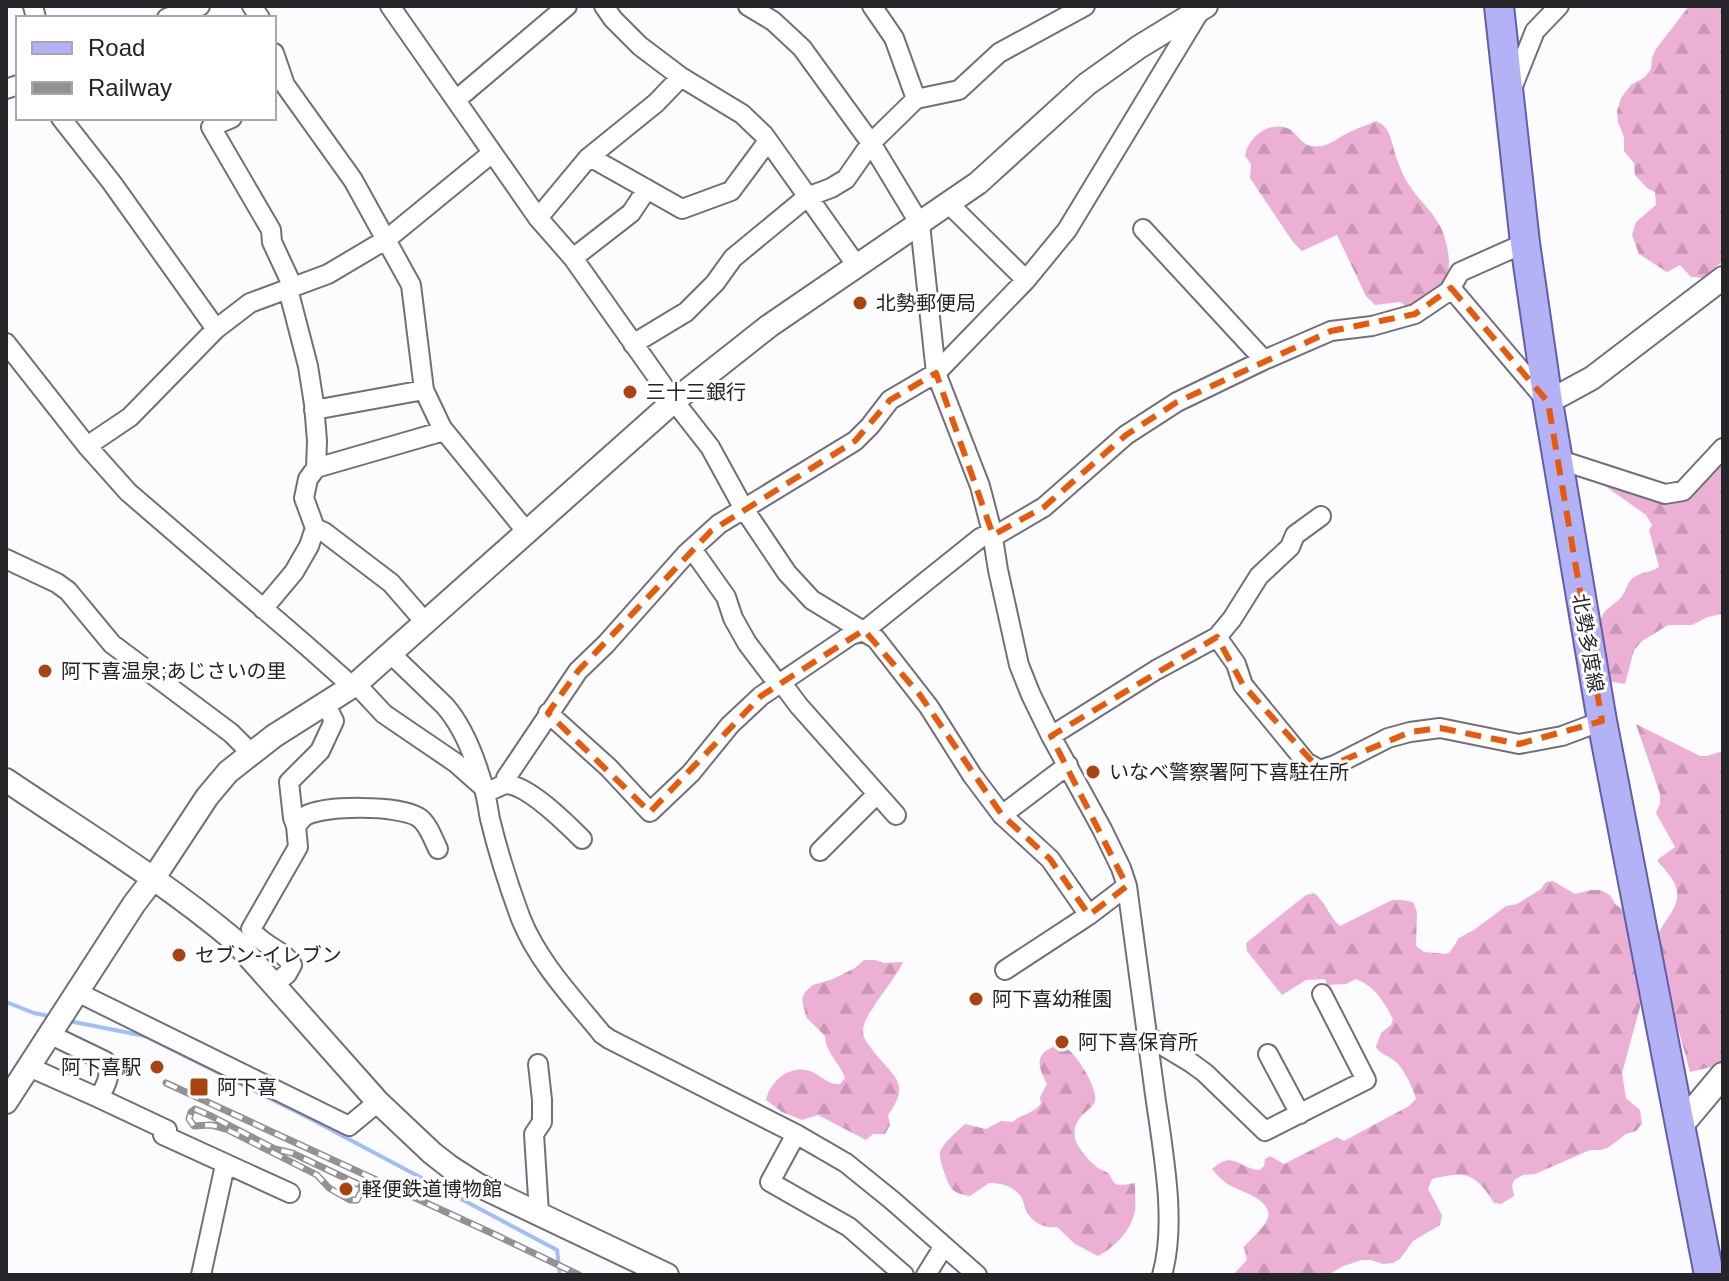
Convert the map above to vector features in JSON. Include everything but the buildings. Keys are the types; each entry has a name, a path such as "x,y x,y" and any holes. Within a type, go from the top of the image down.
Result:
{"main road":[{"name":"北勢多度線","path":"1499,6 1525,243 1557,459 1602,721 1709,1275"},
{"path":"1681,1125 1723,1075"}],"street":[{"path":"172,16 200,6"},
{"path":"390,6 538,218 573,258 710,447 744,509 787,573 807,596 876,639 920,695 1002,815 1059,869 1089,915"},
{"path":"456,100 567,6"},
{"path":"604,6 640,46 681,77 742,114 768,141 857,266"},
{"path":"748,6 773,21 802,48 871,143 920,224 936,373 980,486 1019,665 1051,736 1102,829 1127,886 1164,1164 1168,1241 1162,1275"},
{"path":"872,6 894,38 916,99"},
{"path":"633,344 686,312 715,283 733,258 807,197 846,179 871,143 916,99 959,90 999,53 1085,6"},
{"path":"1509,98 1535,31 1559,6"},
{"path":"6,1102 134,904 207,797 228,772 251,753 352,686 391,654 674,401 769,326 949,204 994,171 1087,84 1139,47 1204,8"},
{"path":"505,784 506,778 578,671 692,549 719,524 855,441 890,400 936,373 1026,280 1067,230 1204,8"},
{"path":"276,65 280,88 353,180 411,285 424,390 444,431 526,531"},
{"path":"538,218 590,157 656,103 681,77"},
{"path":"63,120 112,183 216,329"},
{"path":"227,120 211,127 271,230 272,242 291,288 308,366 317,441 316,468 308,479 304,498 315,528 294,572 263,609"},
{"path":"590,157 682,209 731,191 768,141"},
{"path":"87,446 130,417 216,329 250,303 328,274 387,239 492,153"},
{"path":"573,258 631,213 647,189"},
{"path":"949,204 1026,280"},
{"path":"1143,229 1264,360"},
{"path":"548,713 609,768 650,812 691,773 730,725 761,696 851,635 864,631 980,538 1044,507 1126,435 1177,402 1331,331 1372,326 1415,314 1451,288 1460,272 1525,243"},
{"path":"1451,288 1548,402 1592,378 1723,278"},
{"path":"6,343 87,446 128,492 384,714 456,763 485,791"},
{"path":"314,410 424,390"},
{"path":"316,468 444,431"},
{"path":"1557,459 1665,494 1683,491 1723,448"},
{"path":"1051,736 1156,670 1217,637 1259,576 1290,547 1295,535 1321,516"},
{"path":"315,528 391,583 425,622"},
{"path":"692,549 726,597 747,643 896,815"},
{"path":"6,559 68,591 112,644 231,733 251,753"},
{"path":"1217,637 1236,664 1243,685 1306,762 1320,770 1388,738 1410,732 1440,728 1519,744 1562,736 1602,721"},
{"path":"391,654 453,715 467,739 485,791 501,860 531,942 543,962 602,1034 846,1163 977,1275"},
{"path":"274,984 287,974 292,965 290,959 264,943 251,929 298,847 289,782 320,751 334,721 325,703"},
{"path":"1002,815 1068,765"},
{"path":"6,780 153,879 235,941 378,1102 450,1167 478,1185 667,1275"},
{"path":"485,791 513,784 564,821 582,839"},
{"path":"820,851 877,794"},
{"path":"296,826 305,816 325,812 363,807 392,809 419,817 438,849"},
{"path":"1005,970 1127,886"},
{"path":"1147,1036 1205,1073 1265,1131 1366,1080 1322,994"},
{"path":"62,1015 108,1067 108,1078 99,1098"},
{"path":"62,1015 349,1126 378,1102"},
{"path":"1268,1054 1300,1114"},
{"path":"538,1064 542,1122 534,1134 539,1213"},
{"path":"29,1067 167,1130 163,1135 290,1193"},
{"path":"796,1134 770,1182 849,1227 904,1275"},
{"path":"201,1275 225,1165"},
{"path":"926,1275 944,1246"}],"highlighted area":[{"path":"1451,288 1548,402 1602,721 1519,744 1440,728 1410,732 1320,770 1243,685 1217,637 1051,736 1127,886 1089,915 1050,859 1002,815 920,695 864,630 761,696 650,812 548,713 578,671 711,531 855,441 890,400 936,373 993,535 1044,507 1126,435 1177,402 1331,331 1415,314"}],"green space":[{"path":"1689,6 1723,6 1723,261 1703,278 1691,277 1680,265 1667,272 1639,254 1632,235 1636,222 1656,205 1655,192 1635,175 1634,163 1624,151 1624,137 1617,111 1621,98 1631,85 1645,77 1651,69 1656,49"},
{"path":"1376,121 1389,133 1407,182 1441,228 1448,254 1448,272 1442,284 1408,308 1400,302 1375,305 1366,296 1337,235 1302,251 1250,178 1251,164 1245,156 1255,137 1273,127 1287,128 1308,145 1318,146"},
{"path":"1723,448 1723,615 1708,617 1692,625 1668,625 1642,641 1634,650 1625,684 1607,681 1599,637 1601,620 1633,578 1659,567 1649,530 1652,525 1646,515 1598,481 1605,480 1654,501 1678,502 1701,486"},
{"path":"1636,724 1700,756 1723,751 1723,1060 1711,1067 1690,1072 1657,946 1658,936 1675,905 1677,892 1672,879 1657,860 1675,847 1656,813 1660,794"},
{"path":"1553,881 1575,894 1600,890 1628,912 1643,996 1622,1073 1626,1098 1640,1110 1642,1124 1609,1147 1590,1150 1514,1180 1514,1196 1501,1204 1494,1203 1481,1185 1468,1176 1432,1179 1428,1189 1442,1215 1440,1225 1413,1241 1400,1259 1393,1263 1362,1260 1328,1275 1233,1275 1247,1260 1244,1247 1264,1225 1268,1210 1253,1196 1226,1183 1212,1169 1231,1160 1260,1170 1270,1156 1284,1164 1337,1137 1344,1141 1409,1106 1416,1099 1400,1066 1376,1047 1381,1033 1393,1019 1374,990 1356,979 1346,984 1327,985 1325,979 1306,980 1282,995 1247,951 1246,943 1306,895 1314,893 1340,926 1392,900 1413,902 1417,912 1416,946 1424,952 1446,954 1459,938 1506,906 1517,904 1541,889 1546,882"},
{"path":"864,960 903,962 864,1024 866,1040 899,1086 899,1094 888,1115 890,1125 885,1134 873,1134 866,1140 818,1115 802,1120 782,1112 766,1100 776,1081 795,1070 810,1071 835,1084 840,1084 845,1078 827,1047 825,1036 806,1017 802,999 813,985 833,979"},
{"path":"1059,1045 1078,1060 1095,1096 1093,1105 1076,1125 1078,1146 1116,1184 1135,1183 1135,1210 1130,1224 1111,1248 1098,1256 1075,1244 1057,1227 1035,1221 1028,1214 1020,1195 1008,1186 989,1183 970,1196 956,1192 948,1183 941,1161 940,1153 944,1145 965,1124 986,1129 1001,1121 1013,1122 1041,1104 1040,1097 1047,1084 1040,1060 1045,1051"}],"waterway":[{"path":"6,1002 53,1017"},
{"path":"69,1021 145,1036 309,1118 557,1250 560,1275"}],"railway":[{"path":"166,1083 579,1275"},
{"path":"195,1109 275,1149 292,1153 360,1185 363,1188 357,1200 350,1200 329,1188 317,1175 226,1129 211,1125 194,1126 189,1119 195,1109"}],"place":[{"name":"北勢郵便局","path":"860,303"},
{"name":"三十三銀行","path":"630,392"},
{"name":"阿下喜温泉;あじさいの里","path":"45,671"},
{"name":"いなべ警察署阿下喜駐在所","path":"1093,772"},
{"name":"セブン-イレブン","path":"179,955"},
{"name":"阿下喜幼稚園","path":"976,999"},
{"name":"阿下喜保育所","path":"1062,1042"},
{"name":"阿下喜駅","path":"157,1067"},
{"name":"阿下喜","path":"199,1087"},
{"name":"軽便鉄道博物館","path":"346,1189"}]}
